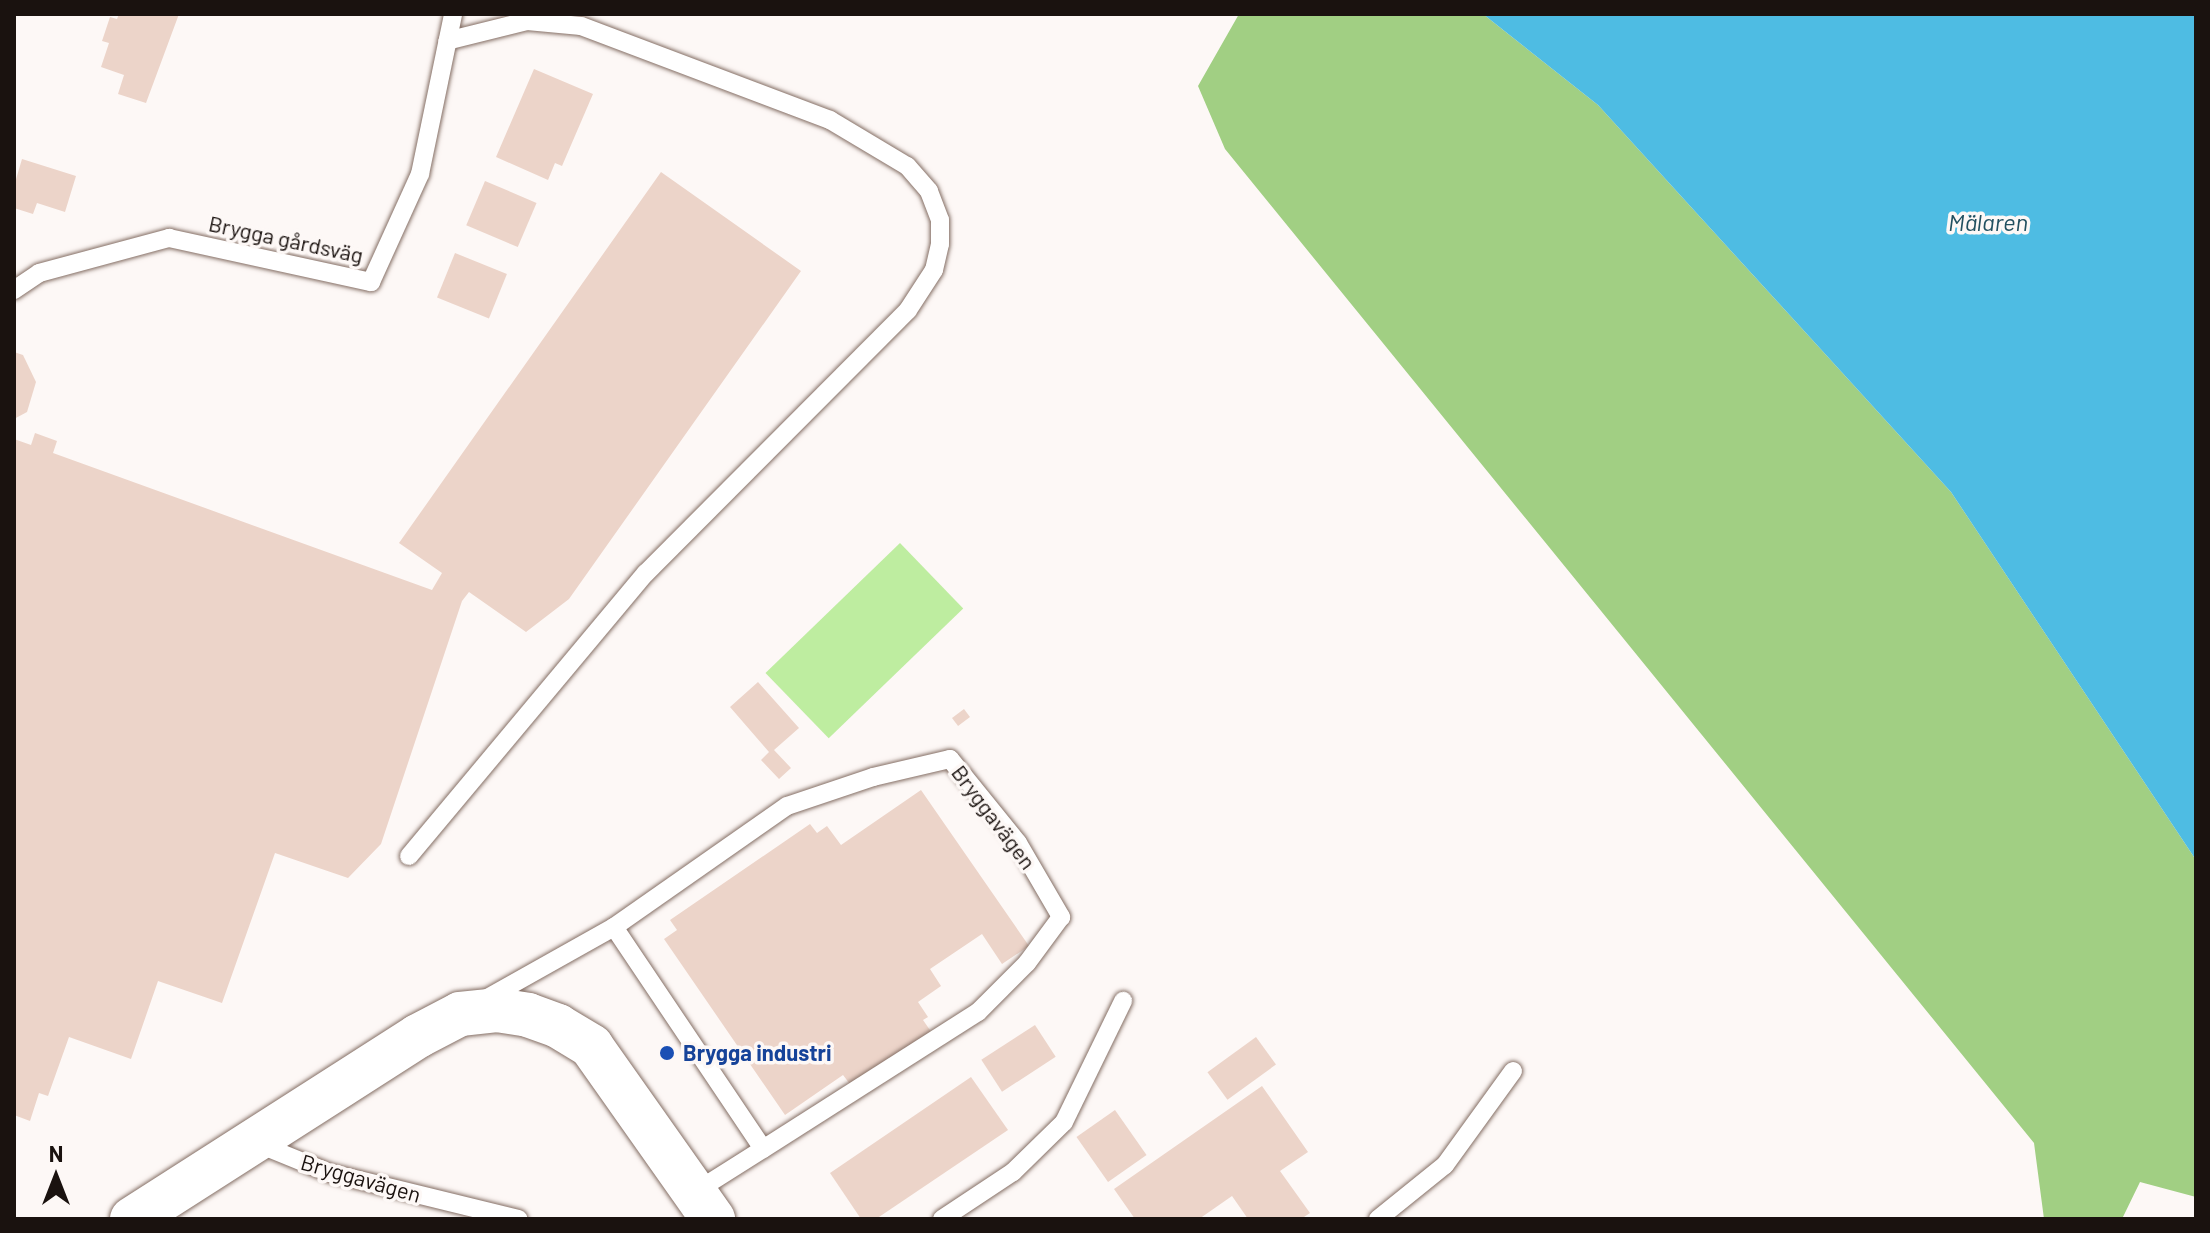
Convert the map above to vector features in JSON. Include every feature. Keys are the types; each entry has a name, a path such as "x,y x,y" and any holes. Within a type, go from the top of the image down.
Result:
{"main road":[{"name":"Bryggavägen","path":"152,1211 418,1036 460,1014 497,1010 528,1015 558,1026 591,1046 704,1205"}],"lane":[{"name":"Brygga gårdsväg","path":"14,290 39,273 169,238 371,282 420,174 453,14"},
{"path":"409,856 646,573 908,310 934,270 940,244 940,220 929,191 907,166 830,120 581,26 527,21 447,41"},
{"name":"Bryggavägen","path":"460,1014 614,927 787,806 873,777 950,759 1018,843 1061,917 1027,963 978,1012 763,1149 704,1205"},
{"path":"614,927 763,1149"},
{"path":"942,1219 1013,1172 1064,1122 1123,1001"},
{"path":"1378,1219 1445,1165 1513,1071"},
{"name":"Bryggavägen","path":"253,1142 330,1173 518,1219"}],"green space":[{"path":"1239,14 1483,14 1598,105 1951,492 2196,860 2196,1197 2140,1182 2122,1219 2044,1219 2034,1143 1225,149 1198,86"},
{"path":"900,543 963,608 829,738 765,673"}],"water":[{"name":"Mälaren","path":"1483,14 2196,14 2196,860 1951,492 1598,105"}],"building":[{"path":"119,14 179,14 146,103 118,94 124,75 101,67 109,43 102,41 110,17 117,19"},
{"path":"534,69 593,94 562,166 555,163 548,180 496,157"},
{"path":"22,159 76,176 65,212 37,203 33,214 14,208 14,186"},
{"path":"661,172 801,271 569,599 526,632 469,592 462,601 381,844 348,878 275,853 222,1003 158,981 131,1059 69,1037 48,1096 39,1093 30,1121 14,1115 14,439 31,445 35,433 57,441 53,453 432,590 442,573 399,543"},
{"path":"485,181 537,203 518,247 466,225"},
{"path":"455,253 507,274 489,318 437,298"},
{"path":"14,352 23,355 36,382 27,412 14,419"},
{"path":"758,682 799,728 774,750 791,768 779,779 761,760 769,752 730,707"},
{"path":"964,709 970,717 958,726 952,718"},
{"path":"921,790 1029,946 1002,964 982,934 930,969 941,986 918,1002 928,1017 923,1020 932,1033 853,1088 843,1075 785,1115 664,939 677,930 670,920 810,824 817,833 827,826 841,845"},
{"path":"1035,1025 1056,1057 1002,1092 981,1060"},
{"path":"1256,1037 1276,1065 1227,1100 1207,1072"},
{"path":"971,1077 1008,1130 876,1219 861,1219 830,1173"},
{"path":"1262,1086 1308,1152 1280,1171 1310,1213 1301,1219 1248,1219 1232,1196 1199,1219 1135,1219 1114,1189"},
{"path":"1115,1110 1147,1155 1108,1182 1076,1137"}],"place":[{"name":"Brygga industri","path":"667,1053"}]}
